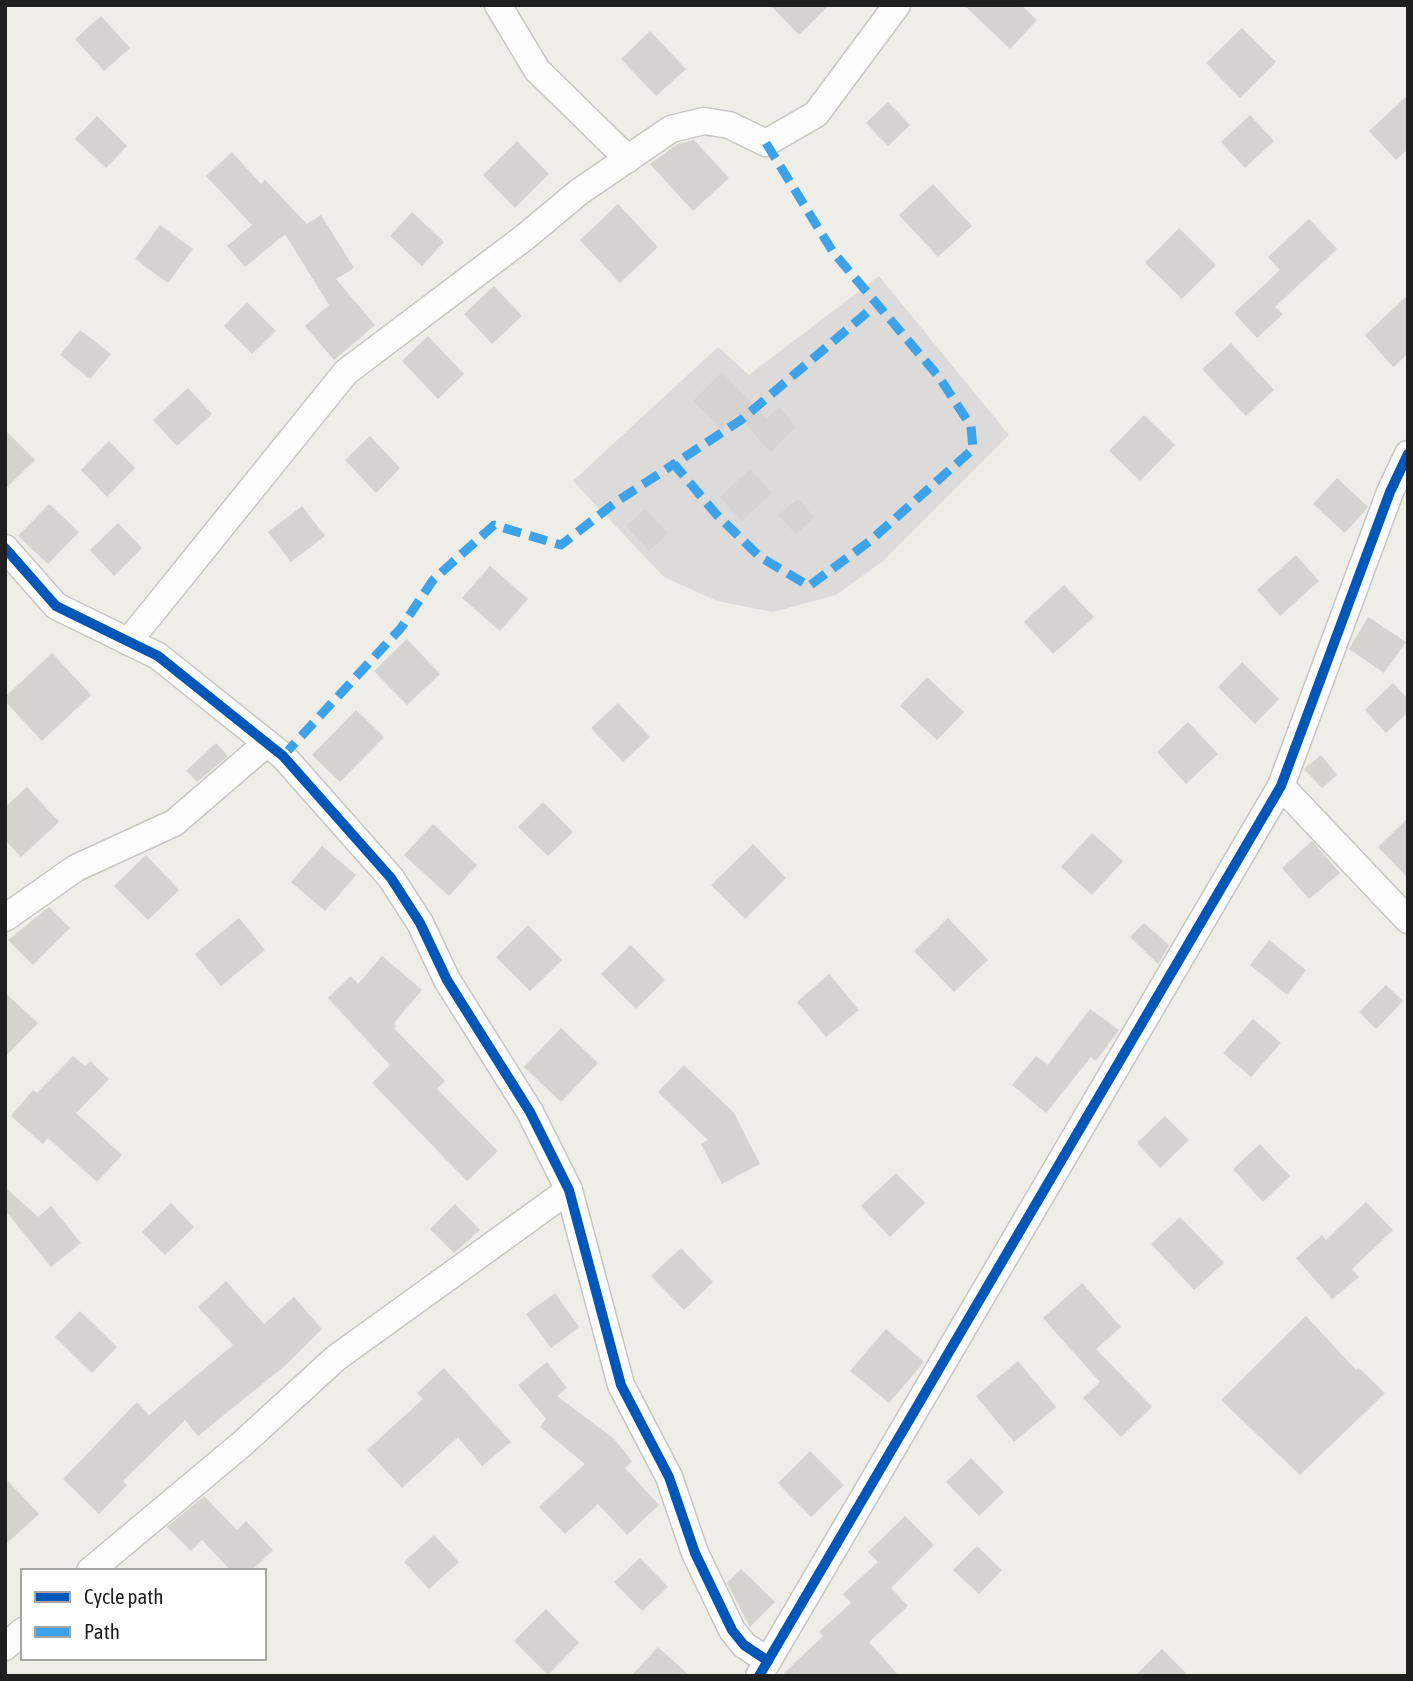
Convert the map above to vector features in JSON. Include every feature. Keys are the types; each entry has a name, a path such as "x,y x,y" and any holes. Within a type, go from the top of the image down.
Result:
{"street":[{"path":"498,5 537,70 628,159"},
{"path":"128,642 346,372 525,237 579,192 671,129 704,121 730,125 766,143 816,114 897,5"},
{"path":"5,548 56,606 158,656 267,743 335,812 391,878 420,923 447,980 530,1112 569,1191 621,1385 668,1477 695,1553 732,1630 764,1669 1281,786 1399,497 1408,454"},
{"path":"5,918 76,868 174,824 267,743"},
{"path":"1281,786 1408,920"},
{"path":"92,1569 243,1443 336,1358 425,1296 543,1206 569,1191"},
{"path":"5,1647 21,1633"}],"shaded area":[{"path":"879,276 1009,435 883,561 836,595 773,612 717,601 664,577 573,481 718,347 749,375"}],"building":[{"path":"770,5 829,5 799,35"},
{"path":"964,5 1021,5 1037,20 1010,49"},
{"path":"101,16 130,48 104,71 75,39"},
{"path":"1242,28 1276,62 1240,98 1206,63"},
{"path":"650,31 686,69 656,96 621,59"},
{"path":"1408,95 1408,149 1396,160 1369,131"},
{"path":"888,102 910,125 888,146 866,123"},
{"path":"1250,115 1274,141 1245,168 1221,142"},
{"path":"97,116 127,146 106,168 75,139"},
{"path":"694,140 729,178 693,211 650,164 678,144"},
{"path":"517,141 549,174 515,208 483,175"},
{"path":"232,152 261,184 265,180 307,224 321,215 354,268 336,279 375,325 334,360 305,326 329,305 285,234 245,267 227,246 252,225 206,176"},
{"path":"933,184 972,226 938,257 899,215"},
{"path":"618,204 658,247 620,283 580,240"},
{"path":"412,212 444,242 422,266 390,236"},
{"path":"1309,219 1337,249 1275,307 1283,314 1257,338 1234,313 1280,270 1268,257"},
{"path":"160,225 193,249 168,283 135,259"},
{"path":"1179,228 1216,265 1182,299 1145,263"},
{"path":"494,286 522,316 492,344 464,314"},
{"path":"1408,295 1408,354 1393,367 1365,335"},
{"path":"247,302 276,331 252,354 224,326"},
{"path":"80,330 111,354 90,379 60,355"},
{"path":"428,336 464,374 438,399 402,361"},
{"path":"1231,343 1274,390 1246,416 1202,369"},
{"path":"722,372 767,418 779,407 796,427 770,452 737,414 722,429 693,401"},
{"path":"188,388 212,414 177,446 153,420"},
{"path":"1144,415 1175,445 1140,481 1109,451"},
{"path":"5,430 35,460 5,489"},
{"path":"370,436 400,468 376,493 345,460"},
{"path":"109,441 135,468 107,497 81,470"},
{"path":"750,469 772,493 742,521 720,497"},
{"path":"1337,478 1368,507 1345,533 1313,504"},
{"path":"798,499 814,517 796,534 778,515"},
{"path":"49,504 79,532 48,564 18,536"},
{"path":"302,506 325,536 291,562 268,532"},
{"path":"645,509 668,533 649,551 626,526"},
{"path":"118,523 142,548 114,576 90,550"},
{"path":"1296,555 1319,581 1280,616 1257,590"},
{"path":"490,566 528,599 500,631 462,598"},
{"path":"1064,585 1094,617 1053,654 1024,622"},
{"path":"1368,617 1406,642 1384,673 1349,649"},
{"path":"407,639 440,674 407,705 374,671"},
{"path":"52,653 91,695 42,741 5,701 5,697"},
{"path":"1242,662 1279,699 1255,724 1218,687"},
{"path":"927,677 964,712 937,740 900,706"},
{"path":"1393,683 1408,699 1408,712 1386,733 1365,710"},
{"path":"618,703 650,737 623,762 591,728"},
{"path":"356,710 384,737 340,782 312,755"},
{"path":"1188,722 1218,754 1186,784 1157,752"},
{"path":"216,743 228,756 197,782 186,771"},
{"path":"1321,755 1337,775 1322,788 1304,769"},
{"path":"27,787 59,822 21,857 5,840 5,807"},
{"path":"543,802 573,832 548,856 518,827"},
{"path":"1408,818 1408,878 1378,847"},
{"path":"433,824 477,865 449,896 404,855"},
{"path":"1092,833 1123,861 1092,895 1061,867"},
{"path":"1312,841 1340,873 1309,899 1282,868"},
{"path":"753,844 786,878 745,919 711,885"},
{"path":"322,846 356,875 325,911 291,882"},
{"path":"146,855 179,890 148,920 114,886"},
{"path":"49,907 70,928 33,965 8,940"},
{"path":"239,918 265,950 221,986 195,954"},
{"path":"948,918 988,960 954,992 914,951"},
{"path":"1144,923 1169,945 1158,964 1130,937"},
{"path":"528,925 562,960 530,991 496,957"},
{"path":"1269,940 1306,970 1287,995 1250,965"},
{"path":"631,945 665,980 636,1009 601,974"},
{"path":"382,956 422,990 394,1023 397,1026 394,1028 445,1081 437,1089 498,1151 467,1181 372,1083 390,1065 328,998 351,976 358,984"},
{"path":"829,974 859,1010 826,1037 797,1002"},
{"path":"1386,985 1403,1001 1376,1029 1359,1012"},
{"path":"5,993 38,1023 5,1057"},
{"path":"1090,1009 1119,1030 1096,1061 1091,1057 1046,1113 1012,1085 1036,1056 1048,1065"},
{"path":"1253,1019 1281,1043 1251,1077 1223,1053"},
{"path":"561,1028 598,1063 561,1102 524,1067"},
{"path":"73,1056 85,1066 90,1061 109,1079 76,1113 122,1155 97,1182 48,1138 43,1144 11,1116 33,1090 37,1093"},
{"path":"684,1065 734,1113 760,1164 722,1184 701,1144 708,1140 658,1092"},
{"path":"1165,1116 1189,1140 1160,1168 1137,1143"},
{"path":"1260,1144 1290,1176 1263,1202 1233,1169"},
{"path":"896,1173 925,1203 890,1237 861,1206"},
{"path":"5,1187 38,1217 51,1206 81,1243 51,1267 5,1210"},
{"path":"1366,1202 1393,1230 1352,1269 1359,1277 1332,1299 1296,1258 1322,1235 1326,1240"},
{"path":"171,1203 194,1227 165,1255 142,1232"},
{"path":"455,1204 480,1230 454,1253 430,1229"},
{"path":"1180,1217 1224,1263 1194,1290 1151,1244"},
{"path":"681,1248 713,1282 684,1310 651,1276"},
{"path":"226,1281 264,1324 294,1297 322,1329 287,1364 198,1436 185,1420 123,1481 127,1485 99,1514 63,1479 137,1402 149,1415 233,1345 198,1307"},
{"path":"1082,1283 1121,1327 1096,1349 1152,1407 1121,1437 1083,1398 1100,1382 1043,1318"},
{"path":"555,1293 579,1327 551,1348 526,1314"},
{"path":"80,1311 117,1347 92,1373 55,1337"},
{"path":"1306,1316 1356,1370 1359,1368 1385,1393 1300,1475 1221,1400"},
{"path":"886,1329 924,1362 889,1403 850,1371"},
{"path":"1018,1361 1056,1407 1014,1442 976,1396"},
{"path":"547,1362 567,1388 557,1396 613,1438 632,1461 625,1468 659,1505 627,1535 598,1504 565,1534 539,1507 585,1464 540,1427 546,1419 518,1385"},
{"path":"444,1368 511,1442 482,1466 458,1437 402,1488 367,1450 423,1399 417,1393"},
{"path":"810,1451 844,1485 811,1517 778,1483"},
{"path":"971,1458 1004,1492 979,1516 946,1482"},
{"path":"5,1478 39,1514 5,1545"},
{"path":"204,1496 237,1530 246,1521 273,1550 253,1569 229,1569 202,1540 191,1551 167,1527"},
{"path":"905,1516 934,1545 891,1588 908,1606 869,1642 899,1676 781,1676 823,1636 819,1632 851,1603 843,1594 878,1562 868,1552"},
{"path":"434,1535 459,1562 429,1589 404,1562"},
{"path":"977,1546 1002,1570 979,1594 953,1570"},
{"path":"640,1558 668,1587 642,1611 614,1582"},
{"path":"741,1569 775,1602 750,1627 727,1583"},
{"path":"546,1609 579,1643 548,1675 514,1641"},
{"path":"658,1647 690,1676 631,1676"},
{"path":"1162,1649 1189,1676 1135,1676"}],"marked path":[{"path":"766,143 833,252 939,377 971,426 973,449 870,541 809,586 760,557 716,514 674,464 741,420 877,304"},
{"path":"283,756 401,628 433,580 494,525 561,545 616,502 674,464"}],"cycle path":[{"path":"759,1676 1281,786 1390,492 1408,454"},
{"path":"5,548 56,606 158,656 283,756 391,878 420,923 447,980 530,1112 569,1190 621,1385 669,1477 695,1553 732,1630 744,1645 768,1661"}]}
